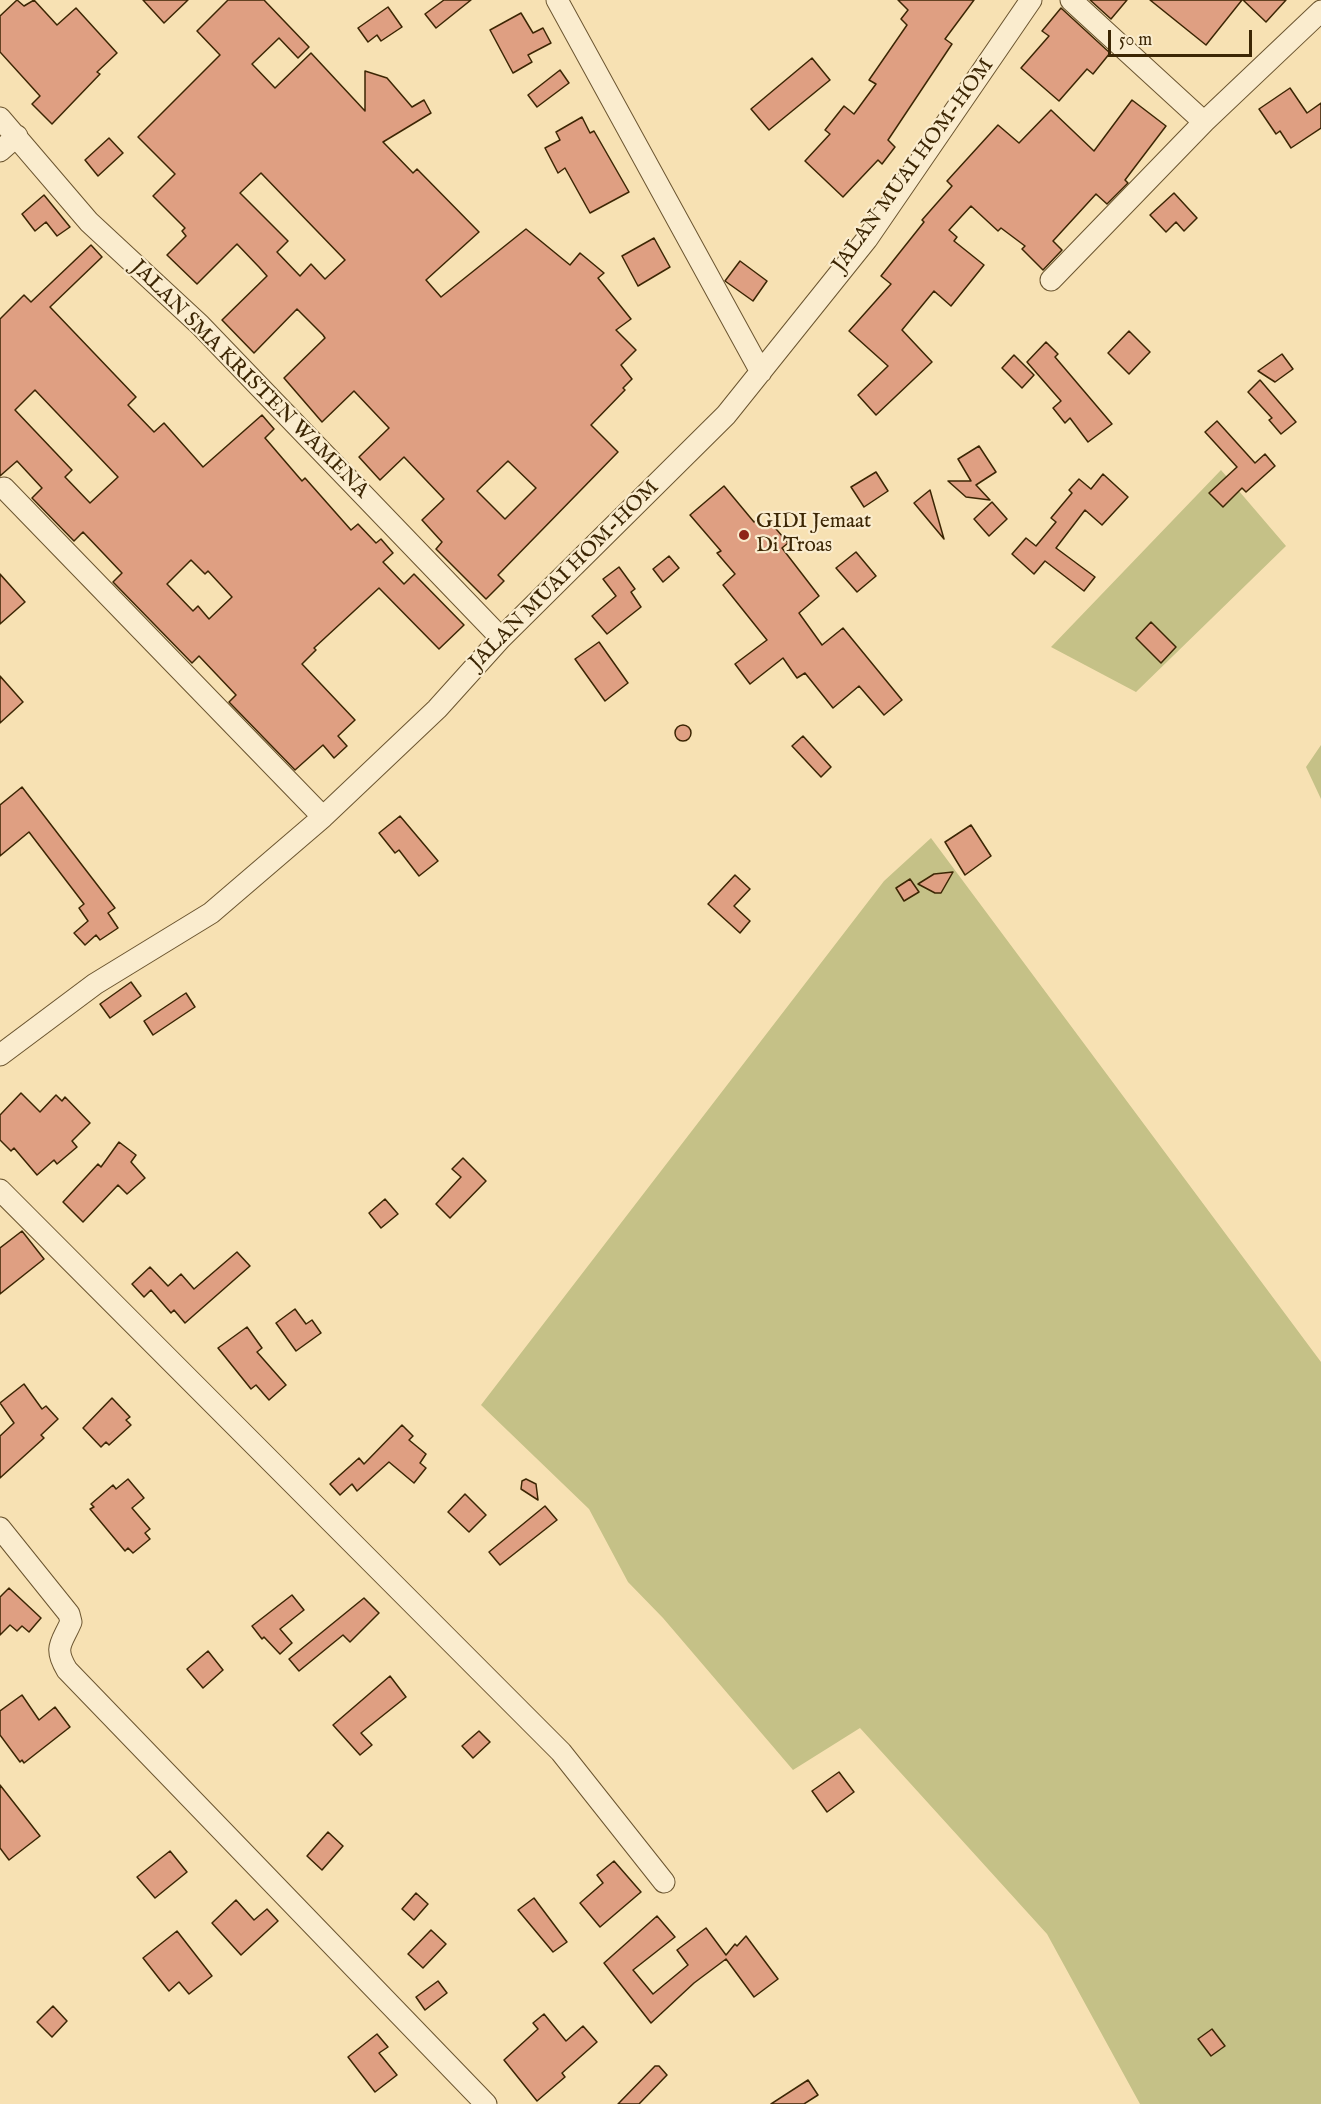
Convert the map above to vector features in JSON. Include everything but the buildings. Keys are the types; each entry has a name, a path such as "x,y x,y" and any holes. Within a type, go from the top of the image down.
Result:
{"street":[{"path":"557,0 761,372"},
{"name":"JALAN MUAI HOM-HOM","path":"0,1055 95,984 211,913 323,817 437,709 501,638 726,415 867,239 1031,0"},
{"path":"1071,0 1204,122"},
{"path":"1051,280 1204,122 1321,11"},
{"name":"JALAN SMA KRISTEN WAMENA","path":"0,118 89,222 200,325 501,638"},
{"path":"0,151 17,136"},
{"path":"4,489 323,817"},
{"path":"0,1190 561,1752 664,1882"},
{"path":"0,1528 69,1614 71,1622 59,1646 60,1656 67,1670 486,2104"}],"shaded area":[{"path":"1221,470 1286,546 1136,692 1051,647"},
{"path":"1321,745 1321,799 1306,767"},
{"path":"931,838 1321,1362 1321,2104 1140,2104 1047,1934 860,1728 793,1770 663,1618 628,1582 589,1509 481,1405 884,881"}],"place":[{"name":"GIDI Jemaat Di Troas","path":"744,535"}]}
